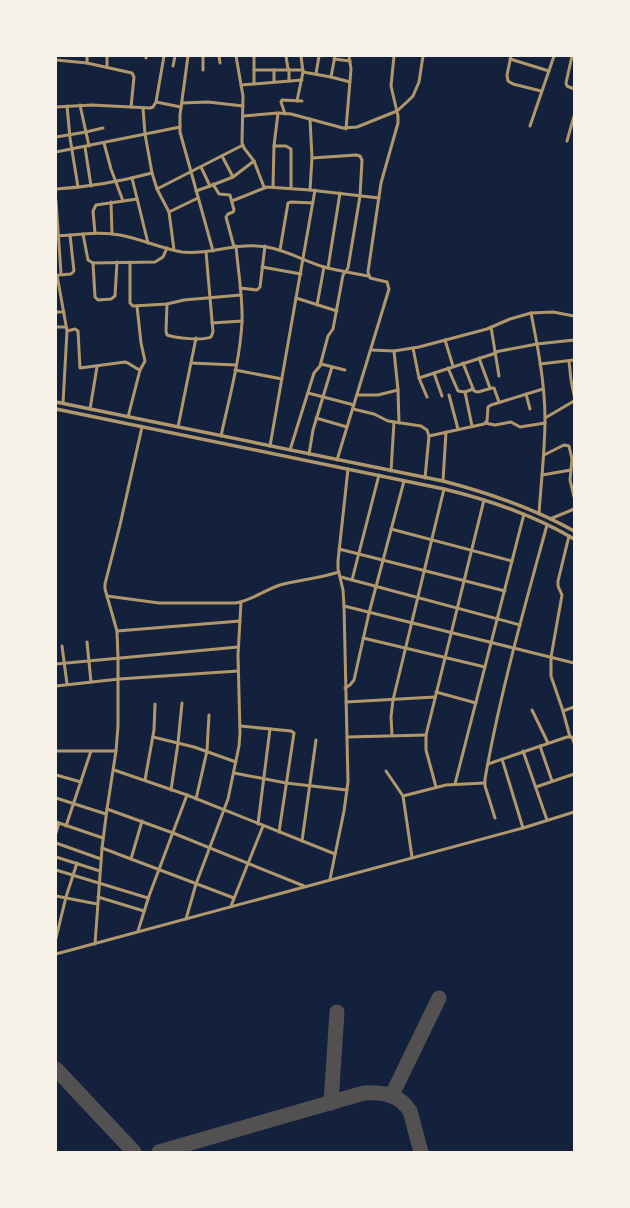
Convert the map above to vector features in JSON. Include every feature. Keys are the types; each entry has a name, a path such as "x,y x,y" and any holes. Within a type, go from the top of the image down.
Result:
{"street":[{"path":"87,56 87,63"},
{"path":"106,67 107,56"},
{"path":"56,107 105,105 143,108 153,107 156,102 164,56"},
{"path":"173,66 175,56"},
{"path":"188,56 181,105 181,139 213,250"},
{"path":"203,56 203,70"},
{"path":"219,56 220,63"},
{"path":"236,56 243,106 243,145 254,161 264,187"},
{"path":"254,56 254,84"},
{"path":"286,56 289,81"},
{"path":"298,101 303,70 301,56"},
{"path":"316,74 318,56"},
{"path":"346,129 350,82 350,61 348,56"},
{"path":"368,276 379,198 387,159 398,123 397,111 391,86 394,56"},
{"path":"243,116 278,113 310,119 346,129 357,127 397,111 413,96 421,75 424,56"},
{"path":"530,126 554,56"},
{"path":"572,56 566,83 567,86 574,89"},
{"path":"56,60 62,58 134,74 131,107"},
{"path":"331,77 334,58 350,61"},
{"path":"542,91 513,84 508,81 507,75 510,58 549,71"},
{"path":"254,70 303,70 350,82"},
{"path":"274,70 274,82"},
{"path":"241,85 302,80"},
{"path":"286,114 282,100 302,101"},
{"path":"156,102 181,105 208,102 243,106"},
{"path":"80,105 89,146"},
{"path":"67,106 71,149 78,187"},
{"path":"143,108 145,134 152,172 157,189 169,212 174,250"},
{"path":"273,187 274,146 278,113"},
{"path":"567,141 574,116"},
{"path":"310,119 312,158 310,190"},
{"path":"56,152 180,127"},
{"path":"56,137 102,128"},
{"path":"104,143 123,201"},
{"path":"157,189 243,145"},
{"path":"274,146 286,146 291,149 291,188"},
{"path":"85,147 91,186"},
{"path":"222,156 233,177"},
{"path":"290,450 314,373 321,364 328,336 333,330 343,275 348,268 360,196 362,160 360,156 312,158"},
{"path":"196,191 233,177 254,161"},
{"path":"200,167 211,185 220,194 230,194 234,210 226,217 235,246 241,295 242,321 236,365 221,436"},
{"path":"56,189 116,182 152,172"},
{"path":"132,178 148,243"},
{"path":"232,201 264,187 315,190 379,198"},
{"path":"270,446 315,190"},
{"path":"328,268 340,193"},
{"path":"169,212 198,198"},
{"path":"95,233 94,207 98,204 136,199"},
{"path":"56,201 57,236 61,274"},
{"path":"111,202 112,234"},
{"path":"280,250 287,205 291,202 313,202"},
{"path":"57,236 95,233 112,234 174,250 188,252 206,252 235,246 264,246 280,250 324,267 368,276 372,279 387,282 389,287 371,350 336,460"},
{"path":"84,234 88,260 93,263 158,261 163,257 167,248"},
{"path":"63,404 66,329 56,275 71,274 74,271 70,235"},
{"path":"240,288 259,289 264,246"},
{"path":"167,304 167,334 196,338 211,337 213,332 206,252"},
{"path":"93,263 95,297 98,300 111,299 115,296 117,262"},
{"path":"130,262 130,303 132,306 167,304 184,300 241,295"},
{"path":"262,267 300,274"},
{"path":"317,305 324,267"},
{"path":"296,298 337,311"},
{"path":"128,417 140,370 145,361 141,343 137,306"},
{"path":"56,312 64,312"},
{"path":"371,350 413,348 491,327 510,319 531,313 553,312 574,316"},
{"path":"531,313 538,344 545,418 544,455 539,514"},
{"path":"212,323 242,321"},
{"path":"56,327 75,329 78,332 80,368 128,362 135,369 140,370"},
{"path":"491,327 499,376"},
{"path":"178,428 196,338"},
{"path":"445,340 453,366"},
{"path":"419,378 496,353 538,344 574,340"},
{"path":"413,348 419,378 427,397"},
{"path":"394,350 398,390 399,423"},
{"path":"480,358 490,388"},
{"path":"540,364 574,360"},
{"path":"569,361 574,395"},
{"path":"191,363 236,365"},
{"path":"463,363 473,389 477,392 493,388 495,389 499,402"},
{"path":"321,364 345,370"},
{"path":"90,409 97,367"},
{"path":"309,454 316,418 332,367"},
{"path":"448,368 457,389 460,392 473,389"},
{"path":"235,370 282,379"},
{"path":"434,373 442,396"},
{"path":"486,423 489,406 543,389"},
{"path":"357,395 378,395 398,390"},
{"path":"465,392 472,426"},
{"path":"308,393 374,414 383,419 399,423 415,424 424,427 429,436 424,478"},
{"path":"526,394 530,409"},
{"path":"448,395 458,429"},
{"path":"56,402 443,481 502,498 550,518 574,531"},
{"path":"545,418 574,402"},
{"path":"67,411 68,405"},
{"path":"56,409 444,489 484,500 524,514 574,539"},
{"path":"316,418 347,427"},
{"path":"392,471 394,422"},
{"path":"429,436 486,423 495,425 512,422 520,427 545,423"},
{"path":"95,944 97,904 106,809 114,770 116,751 119,679 117,631 105,584 119,532 142,427"},
{"path":"443,481 446,432"},
{"path":"544,455 566,445 570,448"},
{"path":"570,448 574,445"},
{"path":"570,448 572,459 570,480 574,497"},
{"path":"330,879 347,790 344,606 341,577 338,565 347,462"},
{"path":"542,475 570,470"},
{"path":"352,580 379,476"},
{"path":"345,688 354,680 369,613 404,481"},
{"path":"392,735 391,718 393,700 444,489"},
{"path":"436,787 426,750 426,735 484,500"},
{"path":"550,518 574,509"},
{"path":"455,784 524,514"},
{"path":"495,818 484,783 514,648 547,525"},
{"path":"391,529 512,561"},
{"path":"569,536 558,581 558,586 562,595 551,657 552,680 570,737 573,739 574,743"},
{"path":"339,549 505,591"},
{"path":"107,596 159,604 241,602 282,585 320,578 339,572"},
{"path":"341,577 520,625"},
{"path":"186,919 196,884 224,810 234,773 240,739 238,647 241,602"},
{"path":"344,606 574,663"},
{"path":"117,631 240,621"},
{"path":"363,638 485,667"},
{"path":"86,642 90,682"},
{"path":"62,646 67,684"},
{"path":"56,664 238,647"},
{"path":"56,686 119,679 238,670"},
{"path":"436,692 476,702"},
{"path":"346,702 435,697"},
{"path":"171,790 182,703"},
{"path":"145,780 153,736 155,704"},
{"path":"563,711 574,707"},
{"path":"532,710 548,742"},
{"path":"196,799 207,751 209,715"},
{"path":"240,726 291,731 294,733 279,832"},
{"path":"258,824 270,729"},
{"path":"347,737 426,735"},
{"path":"153,736 207,751 236,762"},
{"path":"488,764 548,742 570,737"},
{"path":"302,841 316,740"},
{"path":"540,746 552,781"},
{"path":"56,751 116,751"},
{"path":"66,826 82,782 91,751"},
{"path":"523,752 548,820"},
{"path":"502,759 523,828"},
{"path":"114,770 187,795 335,854"},
{"path":"386,772 399,788 403,796 406,806 412,857"},
{"path":"234,773 286,784 347,790"},
{"path":"536,787 574,774"},
{"path":"56,775 82,782"},
{"path":"403,796 436,787 455,784 484,783"},
{"path":"138,931 148,898 187,795"},
{"path":"56,798 106,814"},
{"path":"106,809 173,833 304,886"},
{"path":"56,954 523,828 574,812"},
{"path":"131,859 142,821"},
{"path":"56,833 57,823 103,838"},
{"path":"231,906 263,826"},
{"path":"56,843 101,859"},
{"path":"102,848 234,898"},
{"path":"56,857 100,871"},
{"path":"56,938 57,924 77,863"},
{"path":"56,870 148,898"},
{"path":"56,896 97,904"},
{"path":"98,897 144,911"}],"taxiway":[{"path":"392,1095 439,998"},
{"path":"331,1103 337,1012"},
{"path":"56,1069 134,1152"},
{"path":"159,1152 364,1093 390,1095 406,1105 410,1111 421,1152"}]}
